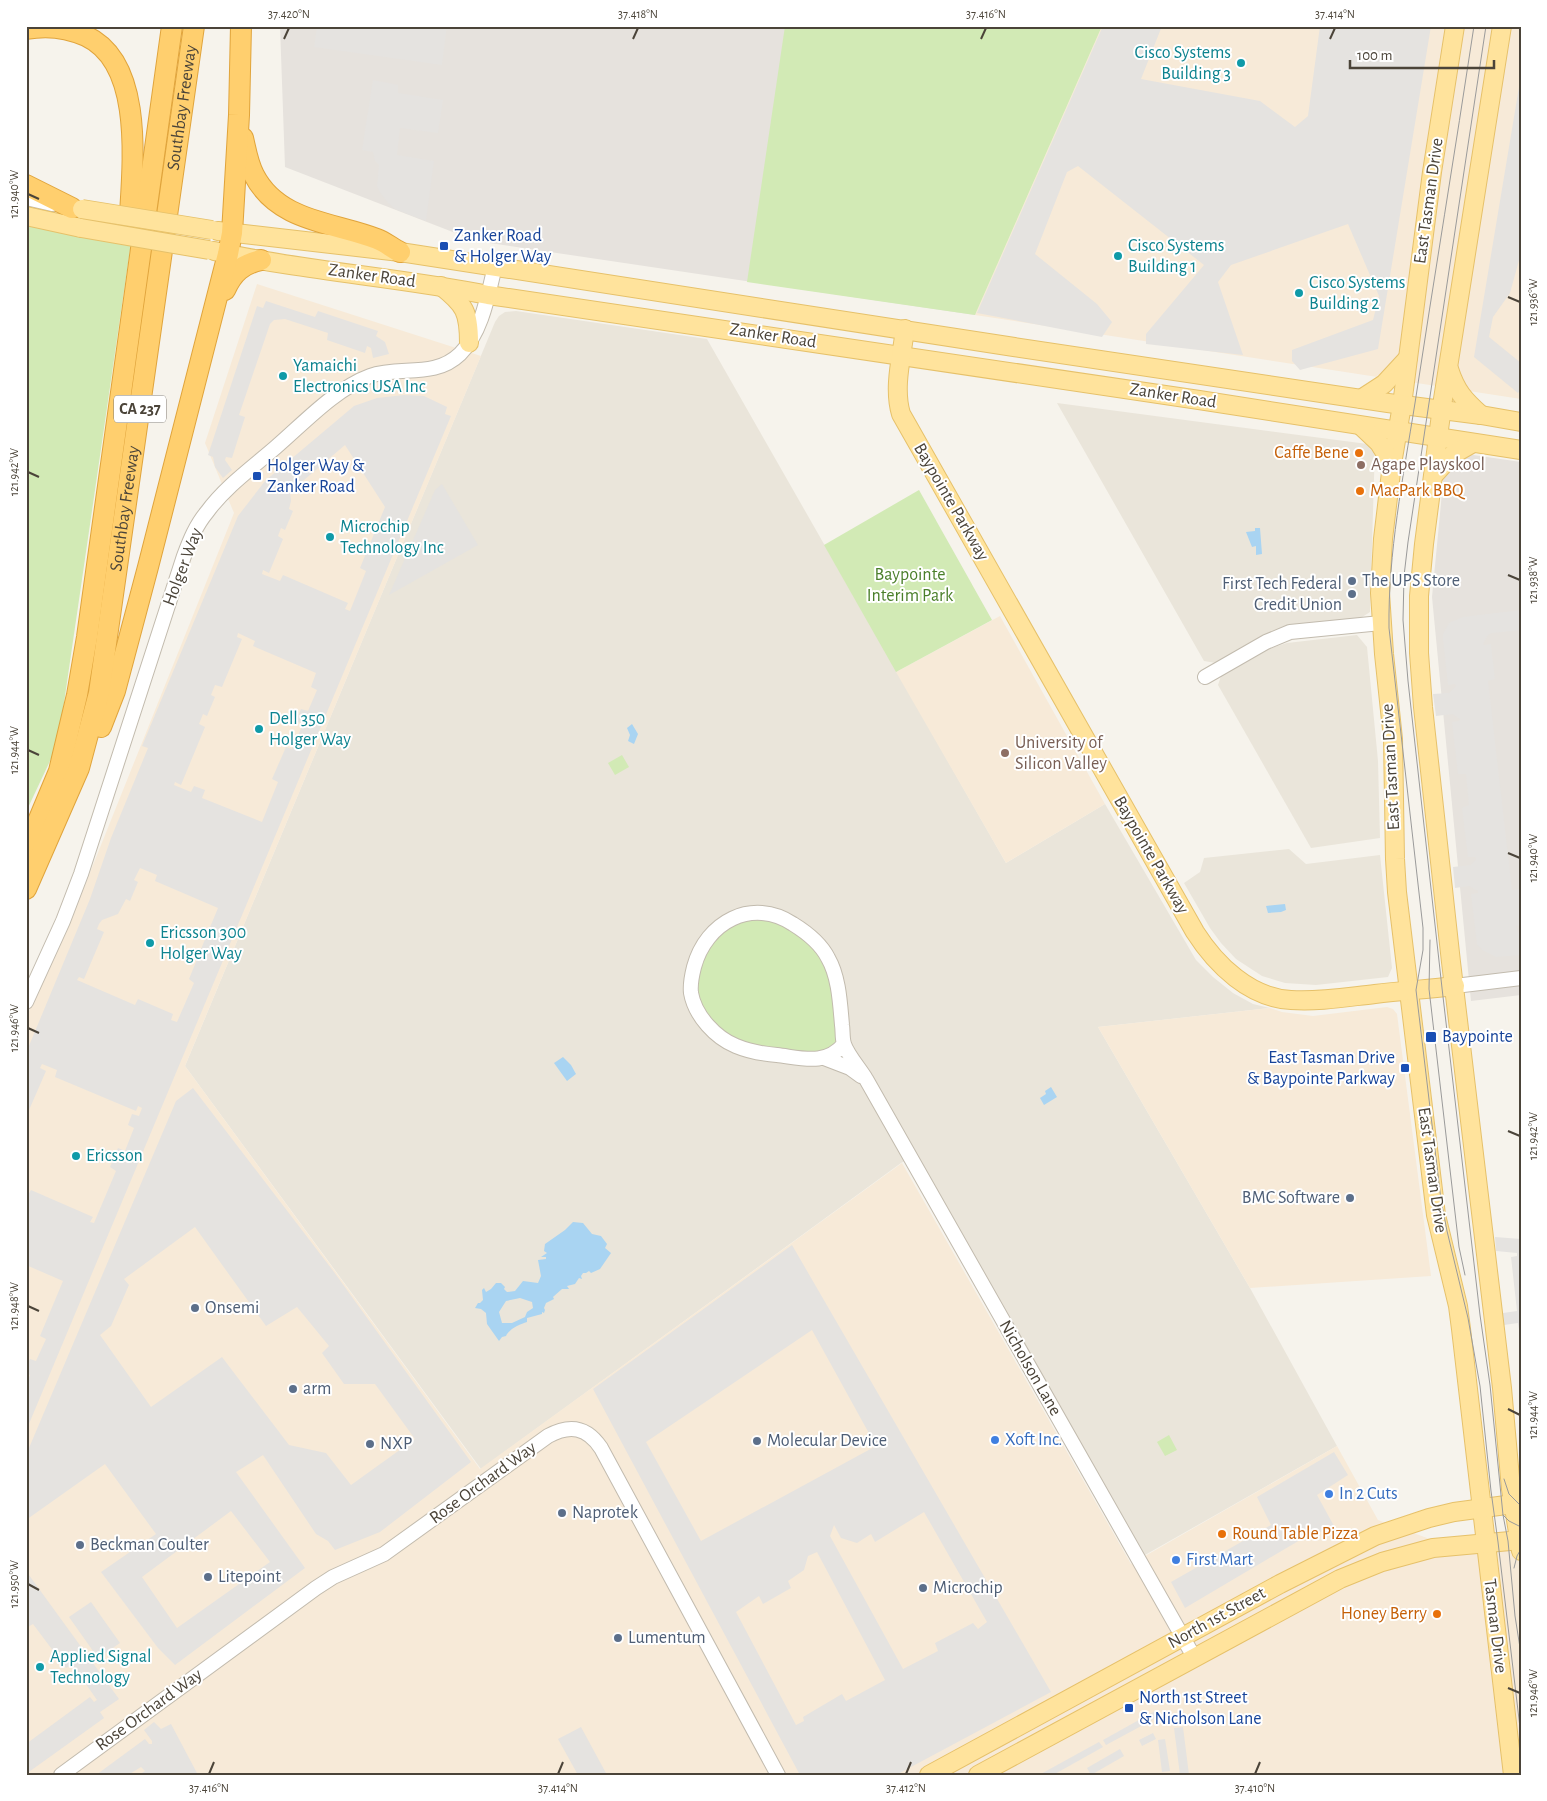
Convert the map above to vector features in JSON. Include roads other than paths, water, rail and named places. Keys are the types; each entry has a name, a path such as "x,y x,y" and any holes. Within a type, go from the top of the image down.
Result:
{"highway":[{"name":"Southbay Freeway","path":"26,831 58,744 72,686 128,268 149,139 164,26"},
{"path":"26,850 59,770 77,695 89,627 172,26"},
{"name":"Southbay Freeway","path":"26,889 79,768 98,692 109,631 194,26"},
{"path":"79,768 95,744 115,691 211,321 239,115 242,26"},
{"path":"26,29 59,27 76,31 92,38 105,49 117,64 130,108 132,135 128,268"},
{"path":"239,115 248,159 254,175 262,188 273,199 299,216 378,239 400,252"},
{"path":"26,186 77,209"},
{"path":"211,321 226,286 235,273 245,265 261,260"}],"main road":[{"name":"East Tasman Drive","path":"1455,26 1432,172 1402,405 1392,464 1381,567 1381,623 1393,739 1396,873 1409,991 1436,1215 1461,1329 1482,1507"},
{"name":"East Tasman Drive","path":"1502,26 1438,438 1422,560 1419,596 1419,653 1423,707 1455,986 1517,1504"},
{"name":"Zanker Road","path":"77,209 222,232 400,252 495,266 1521,422"},
{"name":"Zanker Road","path":"26,216 80,228 261,260 1521,450"},
{"path":"441,286 465,309 469,328 469,343"},
{"name":"Baypointe Parkway","path":"905,329 898,392 898,404 901,414 1205,948 1233,976 1250,987 1269,995 1290,1000 1333,999 1455,986"},
{"path":"1361,399 1384,384 1408,358"},
{"path":"1449,367 1454,384 1461,397 1481,415"},
{"path":"1360,426 1379,444 1392,464"},
{"path":"1433,477 1446,459 1458,450 1473,443"},
{"path":"1517,1504 1520,1544"},
{"name":"North 1st Street","path":"929,1775 1286,1581 1375,1536 1429,1518 1482,1507 1517,1504"},
{"name":"Tasman Drive","path":"1482,1507 1513,1775"},
{"name":"North 1st Street","path":"978,1775 1317,1590 1360,1570 1434,1548 1485,1543 1520,1544"}],"street":[{"name":"Zanker Road","path":"26,198 77,209"},
{"name":"Holger Way","path":"26,1002 63,921 78,881 184,556 191,538 206,512 225,492 343,390 371,376 386,372 426,370 440,366 449,363 461,353 477,328 495,266"},
{"path":"1205,677 1266,642 1290,632 1381,623"},
{"name":"Nicholson Lane","path":"866,1079 850,1068 824,1058 813,1060 768,1054 736,1046 710,1028 699,1013 691,993 692,974 697,955 706,940 718,928 741,914 764,912 787,920 807,933 828,958 837,984 844,1044 866,1079 1194,1657"},
{"name":"Baypointe Parkway","path":"1455,986 1521,978"},
{"path":"824,1058 833,1055 844,1044"},
{"name":"Rose Orchard Way","path":"60,1775 316,1588 333,1577 384,1554 548,1436 567,1429 578,1429 587,1434 601,1448 778,1775"}],"water":[{"path":"1255,528 1260,528 1262,554 1256,555 1256,546 1252,547 1246,532 1255,531"},
{"path":"632,724 638,734 634,744 628,741 630,735 627,728"},
{"path":"1285,904 1286,910 1268,913 1266,906"},
{"path":"563,1057 576,1074 567,1081 554,1063"},
{"path":"1051,1087 1057,1097 1044,1105 1040,1098"},
{"path":"573,1222 583,1223 592,1234 601,1236 607,1244 605,1248 611,1253 600,1269 591,1273 589,1271 583,1273 582,1279 579,1278 575,1284 567,1286 569,1289 562,1289 553,1297 554,1299 546,1303 544,1313 542,1312 542,1314 527,1318 527,1322 512,1329 499,1341 487,1324 486,1313 481,1309 475,1308 483,1300 482,1290 484,1288 486,1292 496,1283 501,1283 507,1292 515,1291 523,1281 538,1283 541,1276 538,1260 546,1259 546,1257 541,1257 547,1253 544,1251 545,1244","holes":["520,1298 532,1302 533,1308 527,1312 525,1317 512,1323 502,1323 499,1312 506,1301"]}],"tram line":[{"path":"1474,26 1397,516 1391,572 1389,628 1423,928 1423,950 1416,990 1441,1200 1468,1318 1480,1386 1521,1736"},
{"path":"1486,26 1408,542 1404,576 1403,620 1442,988 1480,1315 1490,1385 1503,1515 1508,1541 1515,1616 1521,1654"},
{"path":"1430,940 1429,989 1459,1247 1465,1275"},
{"path":"1504,1479 1509,1494 1521,1506"},
{"path":"1503,1515 1509,1521 1521,1527"},
{"path":"1514,1568 1521,1549"}],"place":[{"name":"Cisco Systems Building 3","path":"1241,63"},
{"name":"Zanker Road & Holger Way","path":"444,246"},
{"name":"Cisco Systems Building 1","path":"1118,256"},
{"name":"Cisco Systems Building 2","path":"1299,293"},
{"name":"Yamaichi Electronics USA Inc","path":"283,376"},
{"name":"Caffe Bene","path":"1359,453"},
{"name":"Agape Playskool","path":"1361,465"},
{"name":"Holger Way & Zanker Road","path":"257,476"},
{"name":"MacPark BBQ","path":"1360,491"},
{"name":"Microchip Technology Inc","path":"330,537"},
{"name":"The UPS Store","path":"1352,581"},
{"name":"First Tech Federal Credit Union","path":"1352,594"},
{"name":"Dell 350 Holger Way","path":"259,729"},
{"name":"University of Silicon Valley","path":"1005,753"},
{"name":"Ericsson 300 Holger Way","path":"150,943"},
{"name":"Baypointe","path":"1431,1037"},
{"name":"East Tasman Drive & Baypointe Parkway","path":"1405,1068"},
{"name":"Ericsson","path":"76,1156"},
{"name":"BMC Software","path":"1350,1198"},
{"name":"Onsemi","path":"195,1308"},
{"name":"arm","path":"293,1389"},
{"name":"Xoft Inc.","path":"995,1440"},
{"name":"Molecular Device","path":"757,1441"},
{"name":"NXP","path":"370,1444"},
{"name":"In 2 Cuts","path":"1329,1494"},
{"name":"Naprotek","path":"562,1513"},
{"name":"Round Table Pizza","path":"1222,1534"},
{"name":"Beckman Coulter","path":"80,1545"},
{"name":"First Mart","path":"1176,1560"},
{"name":"Litepoint","path":"208,1577"},
{"name":"Microchip","path":"923,1588"},
{"name":"Honey Berry","path":"1437,1614"},
{"name":"Lumentum","path":"618,1638"},
{"name":"Applied Signal Technology","path":"40,1667"},
{"name":"North 1st Street & Nicholson Lane","path":"1129,1708"}],"park label":[{"name":"Baypointe Interim Park","path":"910,585"}]}
